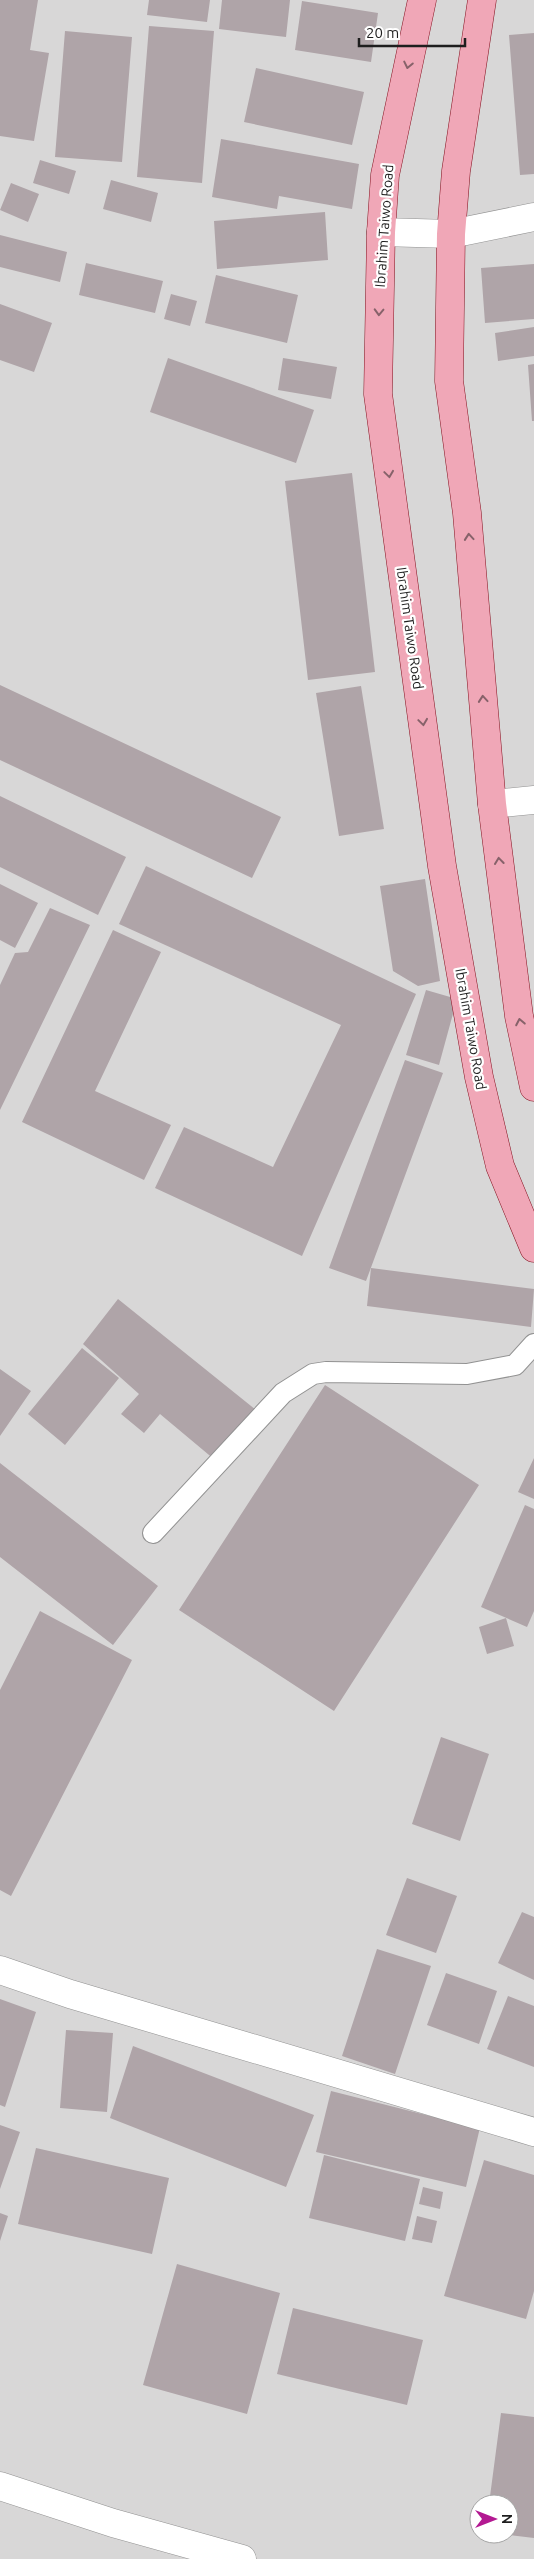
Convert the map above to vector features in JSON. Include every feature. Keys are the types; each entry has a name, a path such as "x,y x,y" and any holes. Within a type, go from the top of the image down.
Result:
{"main road":[{"name":"Ibrahim Taiwo Road","path":"422,0 385,174 381,232 378,394 442,866 479,1078 500,1166 534,1248"},
{"path":"482,0 456,171 451,234 449,381 468,513 492,804 519,1016 534,1087"}],"street":[{"path":"381,232 451,234 534,217"},
{"path":"492,804 534,800"},
{"path":"0,1970 70,1994 534,2132"},
{"path":"0,2486 113,2522 242,2559"}],"lane":[{"path":"153,1533 283,1393 314,1374 326,1372 468,1374 515,1365 534,1344"}],"shaded area":[{"path":"0,0 534,0 534,2559 0,2559"}],"building":[{"path":"0,0 38,0 30,50 49,53 34,141 0,136"},
{"path":"149,0 210,0 207,22 147,15"},
{"path":"222,0 290,0 286,37 219,29"},
{"path":"302,1 378,13 371,62 295,50"},
{"path":"149,26 214,31 202,183 137,177"},
{"path":"65,31 132,37 122,162 55,157"},
{"path":"534,33 534,174 520,175 509,35"},
{"path":"256,68 364,92 352,145 244,122"},
{"path":"221,139 359,164 352,209 279,196 277,209 212,197"},
{"path":"40,160 76,171 69,194 33,183"},
{"path":"111,180 158,193 151,222 103,209"},
{"path":"11,183 39,194 28,222 0,210"},
{"path":"325,212 328,260 217,269 214,221"},
{"path":"0,235 67,252 60,282 0,267"},
{"path":"86,263 163,281 155,313 79,295"},
{"path":"534,264 534,319 485,323 481,268"},
{"path":"216,275 298,295 287,343 205,323"},
{"path":"171,294 197,301 190,326 164,319"},
{"path":"0,304 52,323 34,372 0,360"},
{"path":"534,327 534,356 498,361 495,333"},
{"path":"168,358 314,410 296,463 150,412"},
{"path":"283,358 337,367 331,399 278,390"},
{"path":"534,364 534,421 532,421 528,365"},
{"path":"352,473 375,672 308,680 285,481"},
{"path":"0,685 281,817 252,878 0,760"},
{"path":"361,686 384,829 339,836 316,693"},
{"path":"0,796 126,857 98,915 0,867"},
{"path":"146,866 416,994 302,1256 155,1188 184,1127 273,1167 341,1025 119,924"},
{"path":"425,879 440,981 418,986 393,971 380,886"},
{"path":"0,884 38,903 15,948 0,940"},
{"path":"50,908 90,925 0,1110 0,985 15,953 28,952"},
{"path":"113,930 161,952 95,1091 171,1125 144,1180 22,1122"},
{"path":"426,990 457,999 439,1065 406,1055"},
{"path":"405,1060 443,1073 366,1281 329,1268"},
{"path":"371,1268 534,1289 531,1327 367,1306"},
{"path":"118,1299 256,1410 215,1460 160,1414 144,1433 121,1414 139,1394 83,1344"},
{"path":"82,1348 119,1378 65,1445 28,1414"},
{"path":"0,1369 31,1391 0,1436"},
{"path":"325,1385 479,1485 334,1711 179,1610"},
{"path":"534,1458 534,1499 518,1492"},
{"path":"0,1463 158,1586 113,1645 0,1557"},
{"path":"525,1505 534,1509 534,1611 527,1627 481,1607"},
{"path":"40,1611 132,1660 11,1896 0,1890 0,1690"},
{"path":"506,1618 514,1646 487,1654 479,1627"},
{"path":"441,1737 489,1754 460,1841 412,1824"},
{"path":"407,1878 457,1896 436,1953 386,1935"},
{"path":"522,1912 534,1917 534,1980 498,1963"},
{"path":"377,1949 431,1966 395,2074 342,2056"},
{"path":"446,1973 497,1991 479,2044 427,2025"},
{"path":"508,1996 534,2006 534,2067 487,2049"},
{"path":"0,1999 36,2012 5,2107 0,2105"},
{"path":"66,2030 113,2033 107,2112 60,2108"},
{"path":"133,2046 314,2115 286,2187 110,2118"},
{"path":"331,2091 434,2117 437,2107 482,2119 466,2187 316,2152"},
{"path":"0,2125 20,2132 0,2189"},
{"path":"36,2148 169,2178 152,2254 18,2224"},
{"path":"324,2155 420,2179 405,2241 309,2218"},
{"path":"484,2160 534,2175 534,2291 526,2319 444,2296"},
{"path":"423,2187 443,2192 440,2209 419,2204"},
{"path":"0,2213 8,2216 0,2241"},
{"path":"417,2216 437,2221 432,2243 412,2239"},
{"path":"177,2264 280,2293 247,2414 143,2385"},
{"path":"293,2308 423,2340 407,2405 277,2374"},
{"path":"501,2413 534,2417 534,2538 519,2536 519,2494 490,2494"}]}
